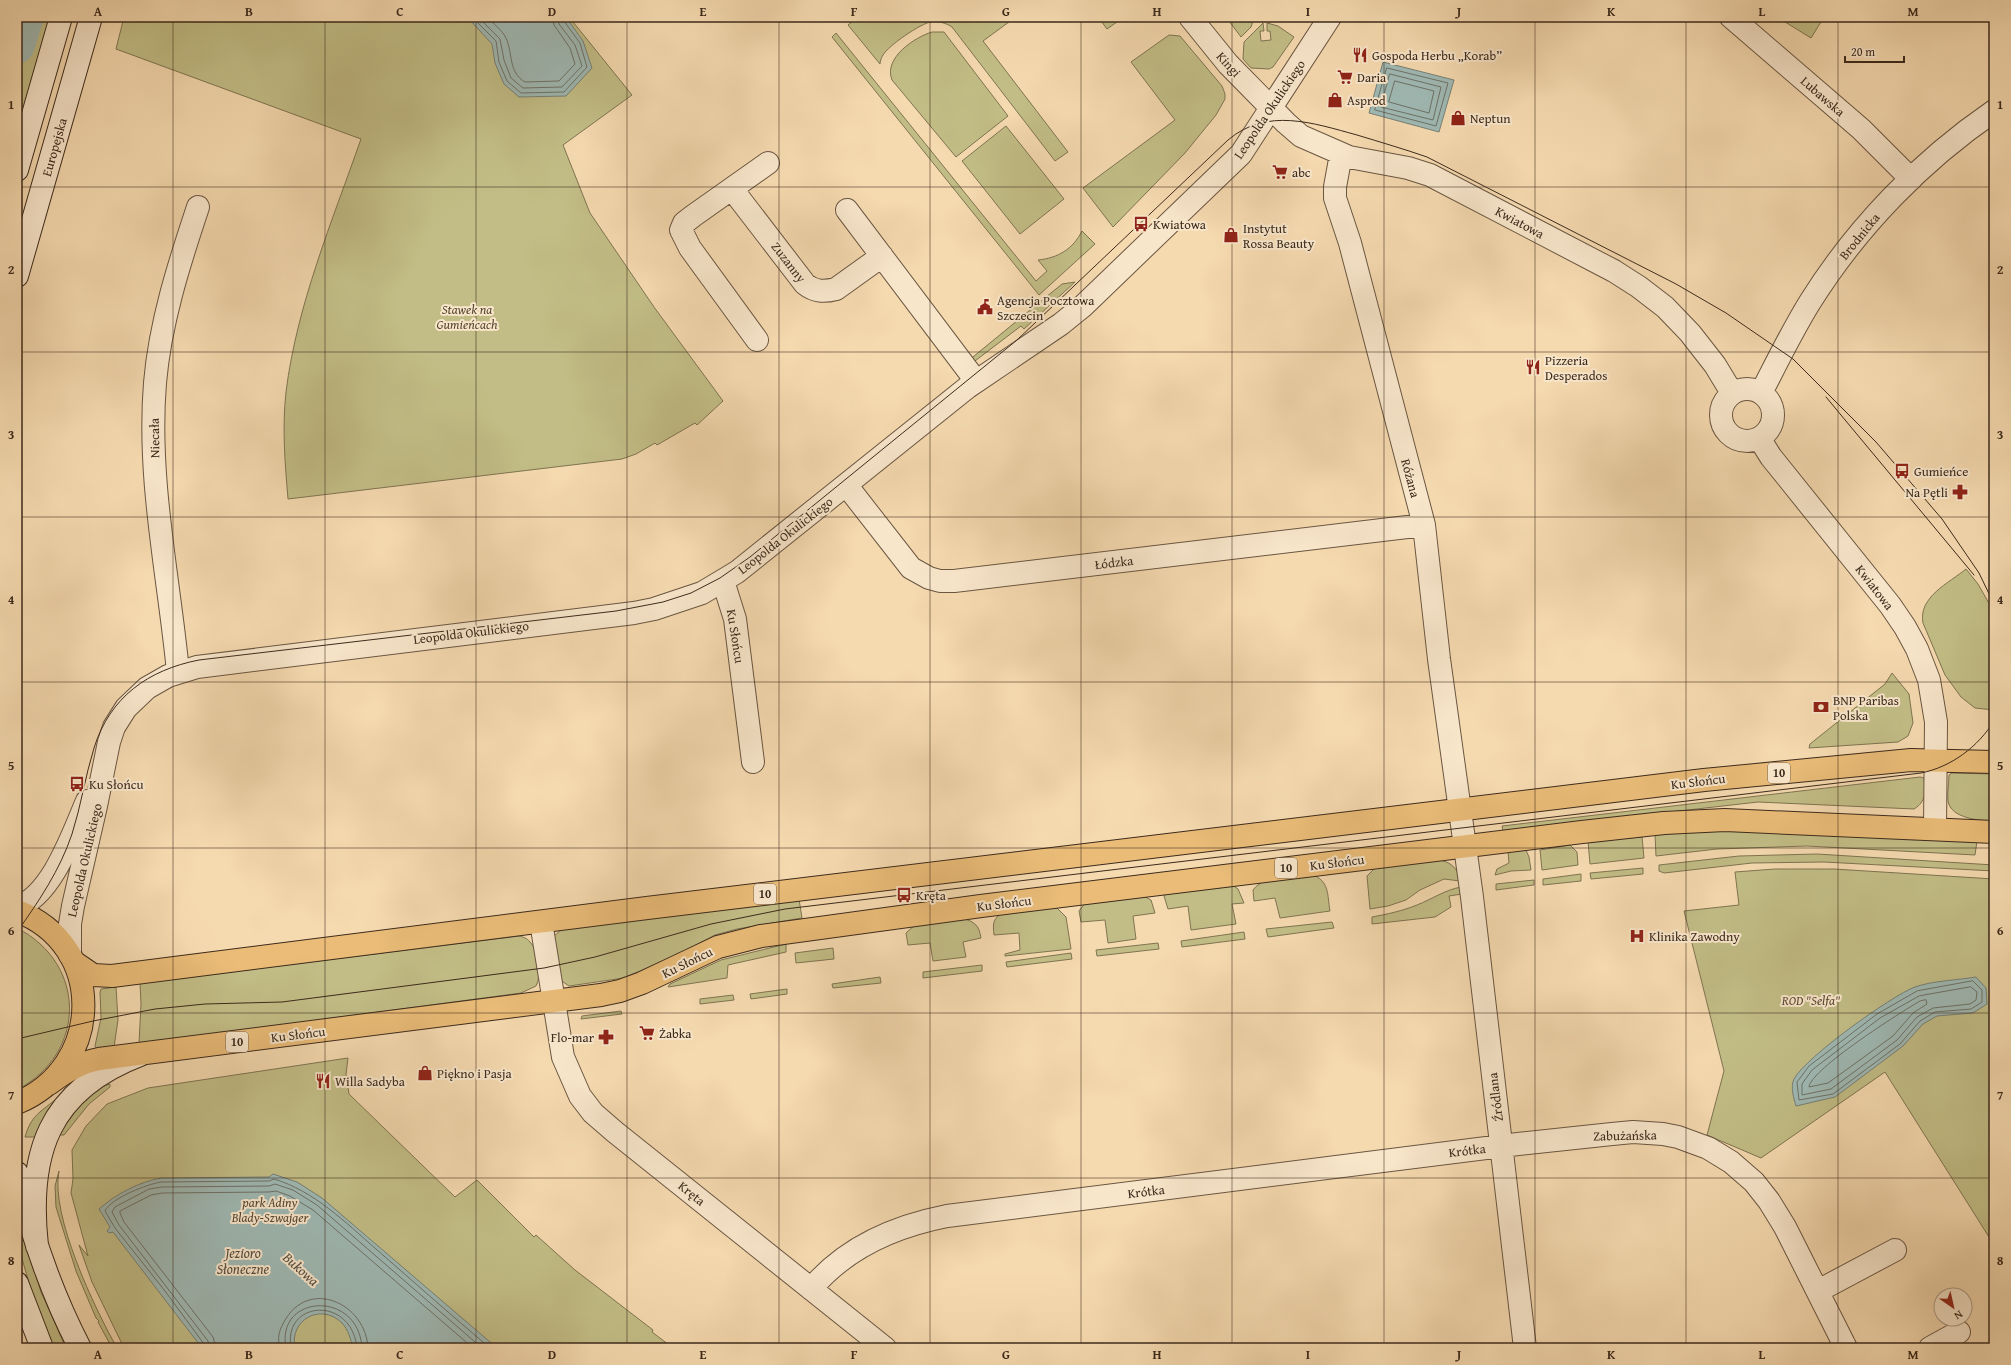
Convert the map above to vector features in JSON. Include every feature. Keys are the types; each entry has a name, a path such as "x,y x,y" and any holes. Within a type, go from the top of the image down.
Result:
{"main road":[{"name":"Ku Słońcu","path":"72,959 93,975 112,976 1459,809 1738,776 1905,761 1936,760 1994,762"},
{"name":"Ku Słońcu","path":"33,1094 69,1069 87,1062 150,1052 553,1002 620,991 668,972 718,947 760,936 981,906 1582,832 1700,820 1755,820 1994,832"},
{"name":"10","path":"17,911 44,926 58,939 72,959"},
{"path":"33,1094 69,1059 81,1030 83,1010 82,991 72,959"}],"street":[{"path":"17,170 62,17"},
{"name":"Europejska","path":"17,276 92,17"},
{"name":"Kingi","path":"1190,17 1228,64 1271,108"},
{"name":"Leopolda Okulickiego","path":"72,959 70,924 111,735 126,708 148,688 178,672 219,664 634,613 654,609 684,599 723,581 847,486 976,381 1061,324 1106,285 1234,162 1246,148 1330,17"},
{"name":"Lubawska","path":"1731,17 1758,38 1861,129 1911,179"},
{"name":"Kwiatowa","path":"1271,108 1301,136 1341,154 1361,160 1408,168 1430,175 1623,276 1658,302 1687,329 1715,365 1732,393"},
{"name":"Brodnicka","path":"1761,393 1796,327 1829,273 1873,218 1911,179 1951,143 1994,111"},
{"name":"Różana","path":"1341,154 1335,187 1335,198 1350,243 1424,525 1439,659 1459,809"},
{"path":"757,340 690,248 682,230 684,223 768,163"},
{"name":"Zuzanny","path":"732,189 805,284 812,290 828,291 836,289 882,256"},
{"name":"Niecała","path":"178,672 158,504 153,425 155,383 160,345 174,284 198,207"},
{"path":"847,210 976,381"},
{"path":"1749,388 1761,393 1769,401 1773,417 1769,428 1759,438 1749,441 1741,440 1730,435 1724,429 1720,417 1721,409 1727,398 1732,393 1749,388"},
{"name":"Kwiatowa","path":"1759,438 1771,457 1890,605 1911,637 1922,661 1931,687 1936,722 1936,760"},
{"name":"Łódzka","path":"847,486 912,568 929,578 940,581 954,581 1424,525"},
{"name":"Ku Słońcu","path":"723,581 735,619 753,762"},
{"path":"1935,829 1936,760"},
{"name":"Leopolda Okulickiego","path":"17,907 33,899 48,881 69,841 104,766"},
{"path":"1459,809 1465,846"},
{"name":"Źródlana","path":"1465,846 1525,1348"},
{"path":"541,922 553,1002"},
{"name":"Kręta","path":"553,1002 563,1057 567,1069 578,1093 594,1112 615,1132 885,1348"},
{"path":"37,1246 34,1212 36,1174 42,1151 55,1118 70,1099 96,1078 121,1063 150,1052"},
{"path":"17,1110 33,1094"},
{"name":"Zabużańska","path":"1501,1146 1632,1132 1678,1137 1708,1148 1741,1169 1754,1182 1769,1201 1785,1227 1846,1348"},
{"name":"Krótka","path":"812,1289 829,1271 859,1249 889,1232 923,1220 1501,1146"},
{"path":"17,1172 37,1246 58,1304 80,1348"},
{"path":"1818,1291 1895,1250"},
{"path":"17,1283 42,1348"},
{"path":"1930,1348 1959,1332"}],"green space":[{"path":"17,17 50,17 17,131"},
{"name":"Stawek na Gumieńcach","path":"124,17 569,17 632,95 563,145 590,213 654,307 723,401 697,425 695,423 657,445 655,443 636,454 622,459 288,499 284,419 291,359 307,295 327,232 361,139 116,49"},
{"path":"858,17 1012,17 1013,19 983,41 1068,152 1055,161 952,27 945,23 937,22 926,23 920,26 891,46 883,55 880,64 848,25"},
{"path":"1098,17 1124,17 1107,29"},
{"path":"1226,17 1249,17 1253,21 1251,27 1241,37"},
{"path":"1777,17 1824,17 1811,38"},
{"path":"1263,23 1264,31 1260,31 1261,41 1271,40 1270,31 1267,31 1267,23 1278,26 1294,37 1273,67 1269,69 1251,68 1243,59 1244,42"},
{"path":"932,32 944,32 1008,116 956,157 892,80 890,72 896,56 902,50 917,39"},
{"path":"836,33 1036,281 1047,271 1038,260 1052,257 1064,252 1074,243 1082,231 1095,244 1039,295 832,37"},
{"path":"1169,35 1180,36 1222,86 1225,99 1216,115 1185,153 1113,227 1083,188 1175,120 1131,62"},
{"path":"1006,126 1064,199 1020,234 962,161"},
{"path":"1075,282 1024,329 1021,326 971,364 968,361 1062,284"},
{"path":"1966,569 1978,584 1994,612 1994,710 1975,708 1961,697 1945,675 1923,623 1925,606 1930,598 1944,585"},
{"path":"1892,673 1909,694 1913,723 1908,736 1898,742 1809,748 1810,744 1885,684"},
{"path":"1952,773 1994,774 1994,822 1967,818 1954,812 1948,801 1949,775"},
{"path":"1920,777 1924,778 1924,796 1921,803 1914,809 1758,802 1503,831 1502,826"},
{"path":"1704,831 1744,831 1977,841 1975,855 1807,846 1717,849 1656,856 1655,834"},
{"path":"1642,837 1644,858 1590,864 1588,841"},
{"path":"1570,845 1577,852 1578,865 1542,870 1540,850"},
{"path":"1525,848 1529,857 1531,870 1511,871 1495,875 1497,869 1509,863 1508,851"},
{"path":"1817,854 1994,865 1994,871 1824,862 1752,863 1664,873 1659,871 1659,865 1739,856"},
{"path":"1438,860 1453,866 1458,873 1460,881 1444,879 1420,890 1406,900 1388,906 1370,909 1367,876 1377,866"},
{"path":"1643,868 1643,874 1591,879 1590,873"},
{"name":"ROD \"Selfa\"","path":"1775,869 1834,869 1994,879 1994,1245 1885,1072 1761,1158 1707,1135 1724,1071 1684,911 1739,905 1735,872"},
{"path":"1311,874 1322,880 1325,884 1330,911 1280,918 1275,898 1254,901 1253,890 1264,881 1272,878"},
{"path":"1581,874 1581,881 1543,885 1543,879"},
{"path":"1534,880 1534,885 1496,890 1496,884"},
{"path":"1231,884 1238,889 1244,903 1232,904 1236,924 1191,930 1188,906 1168,909 1164,896 1166,892"},
{"path":"1461,887 1462,894 1449,896 1451,907 1435,917 1372,924 1372,917 1406,909 1423,903 1449,890"},
{"path":"1144,896 1151,900 1155,913 1133,916 1136,939 1108,943 1105,920 1081,922 1079,911 1086,902"},
{"path":"799,899 802,918 737,929 715,935 676,955 624,978 569,986 559,979 552,938 562,929"},
{"path":"1055,906 1066,917 1071,949 1005,956 1005,954 1020,950 1019,933 994,935 993,925 996,918 1002,913"},
{"path":"962,918 970,921 978,927 981,938 963,942 966,957 933,961 930,943 908,945 906,933 916,924"},
{"path":"1332,922 1334,928 1268,937 1266,929"},
{"path":"17,928 40,944 56,963 66,985 70,1009 66,1032 56,1054 40,1074 17,1090"},
{"path":"1244,932 1245,939 1182,947 1181,941"},
{"path":"519,936 528,940 533,946 537,957 539,970 538,982 536,986 521,993 139,1044 141,1004 140,983"},
{"path":"1158,943 1159,949 1097,956 1096,950"},
{"path":"786,944 786,952 728,965 727,978 668,987 670,984 721,960"},
{"path":"833,948 834,959 796,963 795,953"},
{"path":"1071,953 1072,959 1007,967 1006,962"},
{"path":"982,965 982,971 923,978 923,972"},
{"path":"880,977 881,983 833,988 832,984"},
{"path":"116,987 118,1020 114,1047 97,1049 95,1046 101,1018 100,992 101,989"},
{"path":"787,989 787,994 751,999 750,994"},
{"path":"733,995 734,1000 700,1004 700,999"},
{"path":"621,1011 622,1014 581,1019 582,1016"},
{"name":"park Adiny Blady-Szwajger","path":"348,1058 346,1074 349,1094 455,1197 477,1180 534,1237 536,1235 575,1270 653,1330 652,1332 673,1348 124,1348 92,1282 79,1245 88,1256 71,1193 73,1179 72,1150 86,1126 107,1104 148,1088"},
{"path":"73,1082 40,1137 25,1137 33,1119 58,1098"},
{"path":"110,1084 110,1087 89,1104 64,1135 57,1135 73,1112 86,1098 101,1087"},
{"path":"59,1171 58,1190 61,1212 76,1261 97,1310 117,1348 112,1348 98,1322 99,1321 96,1318 76,1271 56,1207 55,1186"},
{"path":"17,1215 41,1292 66,1348 54,1348 31,1290 17,1241"}],"water":[{"path":"467,17 566,17 583,41 592,68 566,96 519,97 504,84 495,63 492,44"},
{"path":"1383,62 1454,80 1439,132 1369,113"},
{"path":"1976,977 1986,988 1987,1004 1973,1013 1937,1016 1923,1024 1903,1046 1835,1097 1796,1106 1792,1086 1794,1079 1802,1069 1831,1043 1869,1014 1915,987 1937,982"},
{"name":"Jezioro Słoneczne","path":"273,1174 297,1182 322,1198 497,1348 353,1348 346,1328 342,1323 334,1317 325,1314 316,1314 308,1317 297,1329 294,1338 295,1348 202,1348 113,1232 109,1233 107,1231 110,1227 99,1209 128,1189 144,1182 161,1178 269,1177"}],"waterway":[{"name":"Bukowa","path":"17,46 26,17"}],"tram line":[{"path":"17,932 48,885 67,847 72,834 94,748 101,730 110,714 121,700 133,689 148,679 163,671 199,660 616,611 663,602 691,593 720,578 750,557 1017,340 1228,140 1243,130 1258,124 1274,121 1291,121 1324,126 1427,157 1676,284 1726,313 1793,359 1876,442 1942,519 1979,573 1994,604"},
{"path":"1826,397 1974,575"},
{"path":"17,1039 93,1021 155,1009 205,1004 282,1002 544,968 595,957 711,924 785,909 1921,773 1943,766 1963,754 1980,739 1994,721"}],"place":[{"name":"Gospoda Herbu „Korab”","path":"1360,55"},
{"name":"Daria","path":"1345,77"},
{"name":"Asprod","path":"1335,100"},
{"name":"Neptun","path":"1458,118"},
{"name":"abc","path":"1280,172"},
{"name":"Kwiatowa","path":"1141,224"},
{"name":"Instytut Rossa Beauty","path":"1231,235"},
{"name":"Agencja Pocztowa Szczecin","path":"985,307"},
{"name":"Pizzeria Desperados","path":"1533,367"},
{"name":"Gumieńce","path":"1902,471"},
{"name":"Na Pętli","path":"1960,492"},
{"name":"BNP Paribas Polska","path":"1821,707"},
{"name":"Ku Słońcu","path":"77,784"},
{"name":"Kręta","path":"904,895"},
{"name":"Klinika Zawodny","path":"1637,936"},
{"name":"Żabka","path":"647,1033"},
{"name":"Flo-mar","path":"606,1037"},
{"name":"Piękno i Pasja","path":"425,1073"},
{"name":"Willa Sadyba","path":"323,1081"}]}
